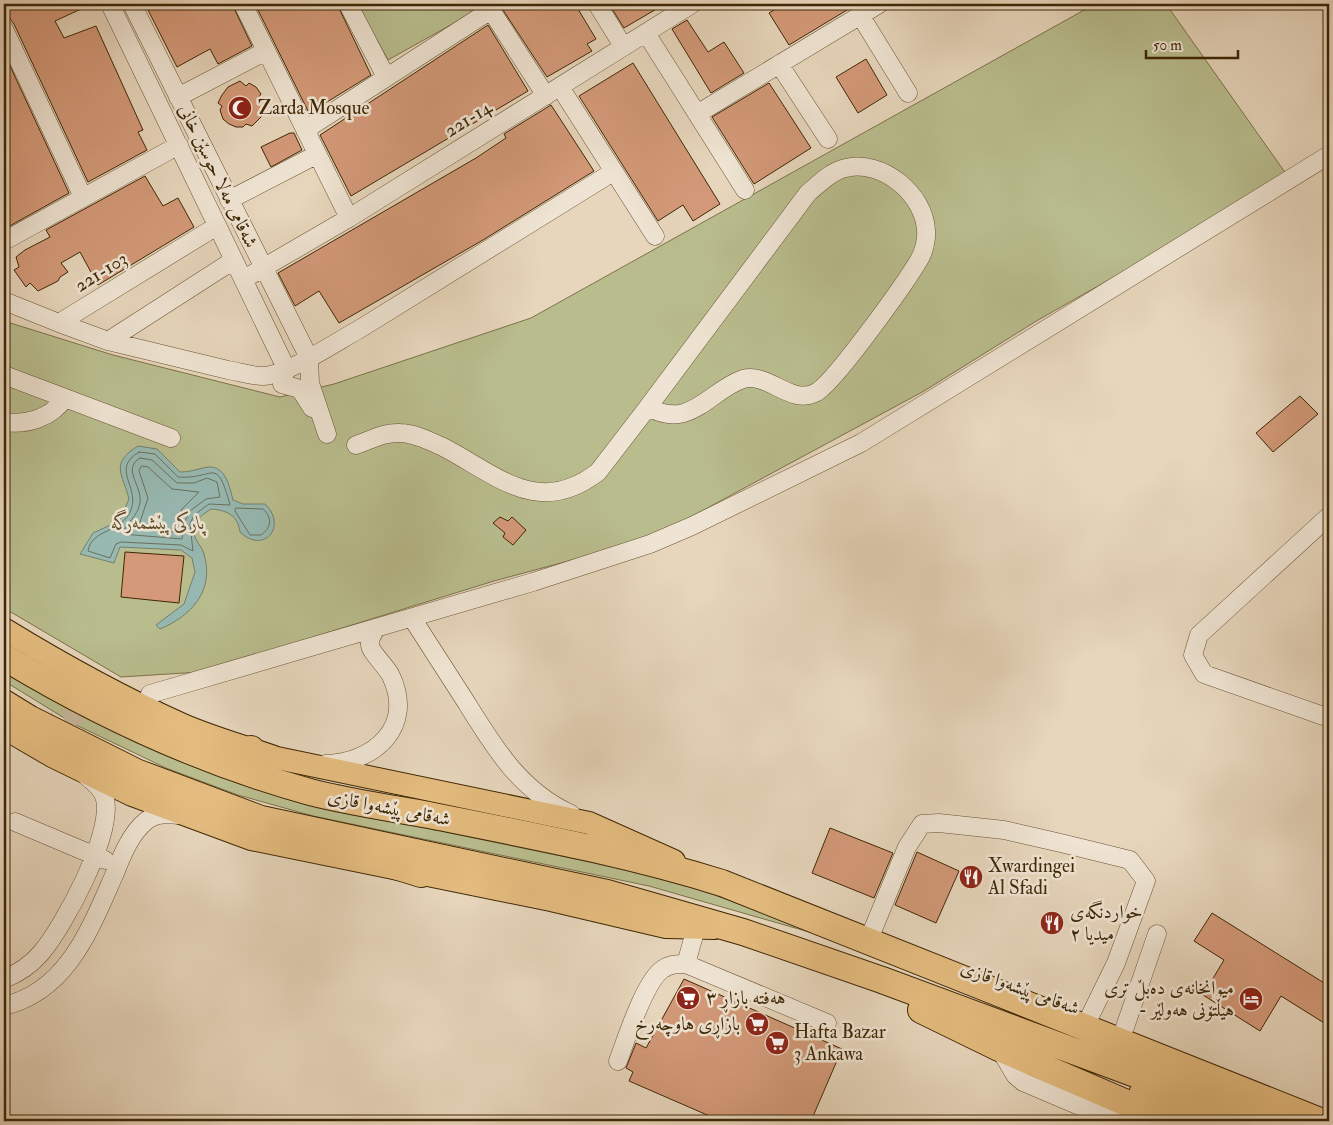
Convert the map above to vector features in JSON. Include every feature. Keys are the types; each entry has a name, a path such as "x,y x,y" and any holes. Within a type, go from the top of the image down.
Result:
{"highway":[{"name":"شەقامی پێشەوا قازی","path":"4,657 51,685 157,739 248,760 311,792 654,862 722,883 1320,1121"},
{"name":"شەقامی پێشەوا قازی","path":"4,703 30,719 136,772 261,819 450,870 607,893 748,934 882,980 1262,1121"},
{"path":"261,819 420,874"},
{"name":"شەقامی پێشەوا قازی","path":"792,910 871,934 1091,1014 1329,1106"},
{"name":"شەقامی پێشەوا قازی","path":"748,934 1207,1121"},
{"path":"875,987 999,1048 1168,1121"}],"main road":[{"path":"4,628 59,663 248,760 297,762 589,823 722,883"},
{"path":"4,728 52,756 132,795 274,845 420,874 450,870 551,900 666,928 696,928 748,934"}],"street":[{"name":"شەقامی مەلا حوسێن خانی","path":"110,4 286,368 282,384 300,389 311,406 324,435 310,384 309,358 132,4"},
{"path":"243,4 316,155 349,218"},
{"path":"348,4 386,77"},
{"path":"596,4 623,46"},
{"name":"221-14","path":"244,279 349,218 692,4"},
{"path":"697,114 879,4"},
{"path":"305,130 489,7 613,172 655,236"},
{"path":"860,15 908,93"},
{"path":"4,29 83,197"},
{"path":"646,33 745,190"},
{"path":"178,97 266,50"},
{"path":"779,64 828,139"},
{"path":"4,240 179,145"},
{"path":"229,200 316,155"},
{"path":"150,694 412,618 650,544 722,513 810,469 894,423 1115,285 1329,155"},
{"path":"356,446 390,433 402,433 430,441 524,491 551,492 587,480 598,472 808,193 825,179 846,168 869,167 893,176 907,189 918,206 926,229 925,244 920,258 841,368 816,393 797,396 771,383 750,377 737,381 703,405 679,414 659,414 648,407"},
{"path":"4,301 108,340 248,374 271,374 309,358 613,172"},
{"name":"221-103","path":"59,323 217,226"},
{"path":"108,340 234,260"},
{"path":"4,375 171,438"},
{"path":"4,422 33,421 56,411 64,398"},
{"path":"1329,516 1199,635 1193,655 1204,674 1329,718"},
{"path":"412,618 494,747 513,773 536,795 589,823"},
{"path":"297,762 327,764 344,762 367,754 386,739 398,716 398,697 391,677 369,643 377,628"},
{"path":"326,643 356,646 383,663"},
{"path":"4,979 22,972 40,955 56,934 79,889 106,822 104,794 89,778 52,756"},
{"path":"4,1006 29,996 56,978 81,945 128,846 146,820 159,815 193,818"},
{"path":"15,822 118,866"},
{"path":"871,934 907,847 922,824 939,823 1004,830 1130,860 1146,880 1116,963 1091,1014"},
{"path":"79,889 103,900"},
{"path":"686,964 696,928"},
{"path":"1125,1027 1157,934"},
{"path":"618,1061 650,984 661,970 673,964 686,964 827,1023"},
{"path":"999,1048 1015,1075 1023,1082 1115,1121"}],"green space":[{"path":"357,4 466,4 472,13 388,60"},
{"name":"پارکی پێشمەرگە","path":"1095,4 1166,4 1289,178 1038,320 924,391 650,539 494,581 200,672 121,677 4,608 4,321 113,355 280,397 334,384 531,318"},
{"path":"4,669 79,715 240,784 316,805 657,876 774,915 823,936 649,886 313,816 238,795 166,768 74,724 4,681"}],"water":[{"path":"138,446 157,449 180,472 210,467 216,468 225,476 233,500 243,504 265,504 272,512 274,521 274,529 270,535 265,539 257,540 249,538 240,532 237,521 226,512 211,509 202,516 196,522 194,534 203,550 207,567 203,591 198,600 182,617 160,629 156,625 184,604 195,572 192,558 181,550 120,547 114,563 80,554 93,533 119,521 129,499 120,470 121,464 129,452"}],"building":[{"path":"22,4 92,4 55,21 64,38 96,26 143,130 138,132 147,150 88,182 14,24 5,12"},
{"path":"145,4 232,4 252,46 218,64 210,49 177,67"},
{"path":"255,4 337,4 371,75 309,113"},
{"path":"499,4 575,4 596,39 587,44 592,51 547,77"},
{"path":"609,4 665,4 624,28"},
{"path":"784,4 857,4 789,45 769,13"},
{"path":"687,20 708,52 724,42 744,73 711,93 672,29"},
{"path":"488,25 528,91 351,196 320,135"},
{"path":"4,53 69,193 6,228 4,222"},
{"path":"866,59 887,95 858,113 836,77"},
{"path":"633,63 720,204 693,221 683,205 658,221 579,96"},
{"path":"240,81 246,86 249,83 256,87 261,94 258,98 264,104 262,116 252,126 246,124 243,127 236,127 229,124 223,119 220,110 222,106 218,103 228,87"},
{"path":"769,83 811,148 754,184 712,117"},
{"path":"551,105 594,171 483,240 339,323 319,291 295,306 278,273 476,158 506,138 504,134"},
{"path":"290,133 294,133 302,150 271,167 261,147"},
{"path":"145,176 163,206 178,198 194,227 98,285 80,252 61,263 68,272 60,277 58,281 38,291 30,283 26,287 14,270 19,267 16,257 50,237 46,230"},
{"path":"1300,396 1318,414 1273,452 1256,433"},
{"path":"500,517 508,521 512,517 526,530 513,545 503,537 505,533 493,523"},
{"path":"125,552 184,556 179,603 121,597"},
{"path":"830,828 893,853 874,898 812,873"},
{"path":"917,852 959,871 936,923 895,905"},
{"path":"1212,913 1329,986 1329,1026 1281,996 1260,1031 1203,995 1224,960 1194,941"},
{"path":"684,979 842,1049 811,1121 721,1121 629,1081 633,1072 626,1068 636,1043 646,1048"}],"tunnel":[{"path":"38,727 102,708"}],"place":[{"name":"Zarda Mosque","path":"240,108"},
{"name":"Xwardingei Al Sfadi","path":"971,877"},
{"name":"خواردنگەی میدیا ٢","path":"1052,923"},
{"name":"هەفتە بازاڕ ٣","path":"688,998"},
{"name":"میوانخانەی دەبڵ تری - هیڵتۆنی هەولێر","path":"1251,999"},
{"name":"بازاڕی هاوچەرخ","path":"757,1024"},
{"name":"Hafta Bazar 3 Ankawa","path":"777,1043"}]}
